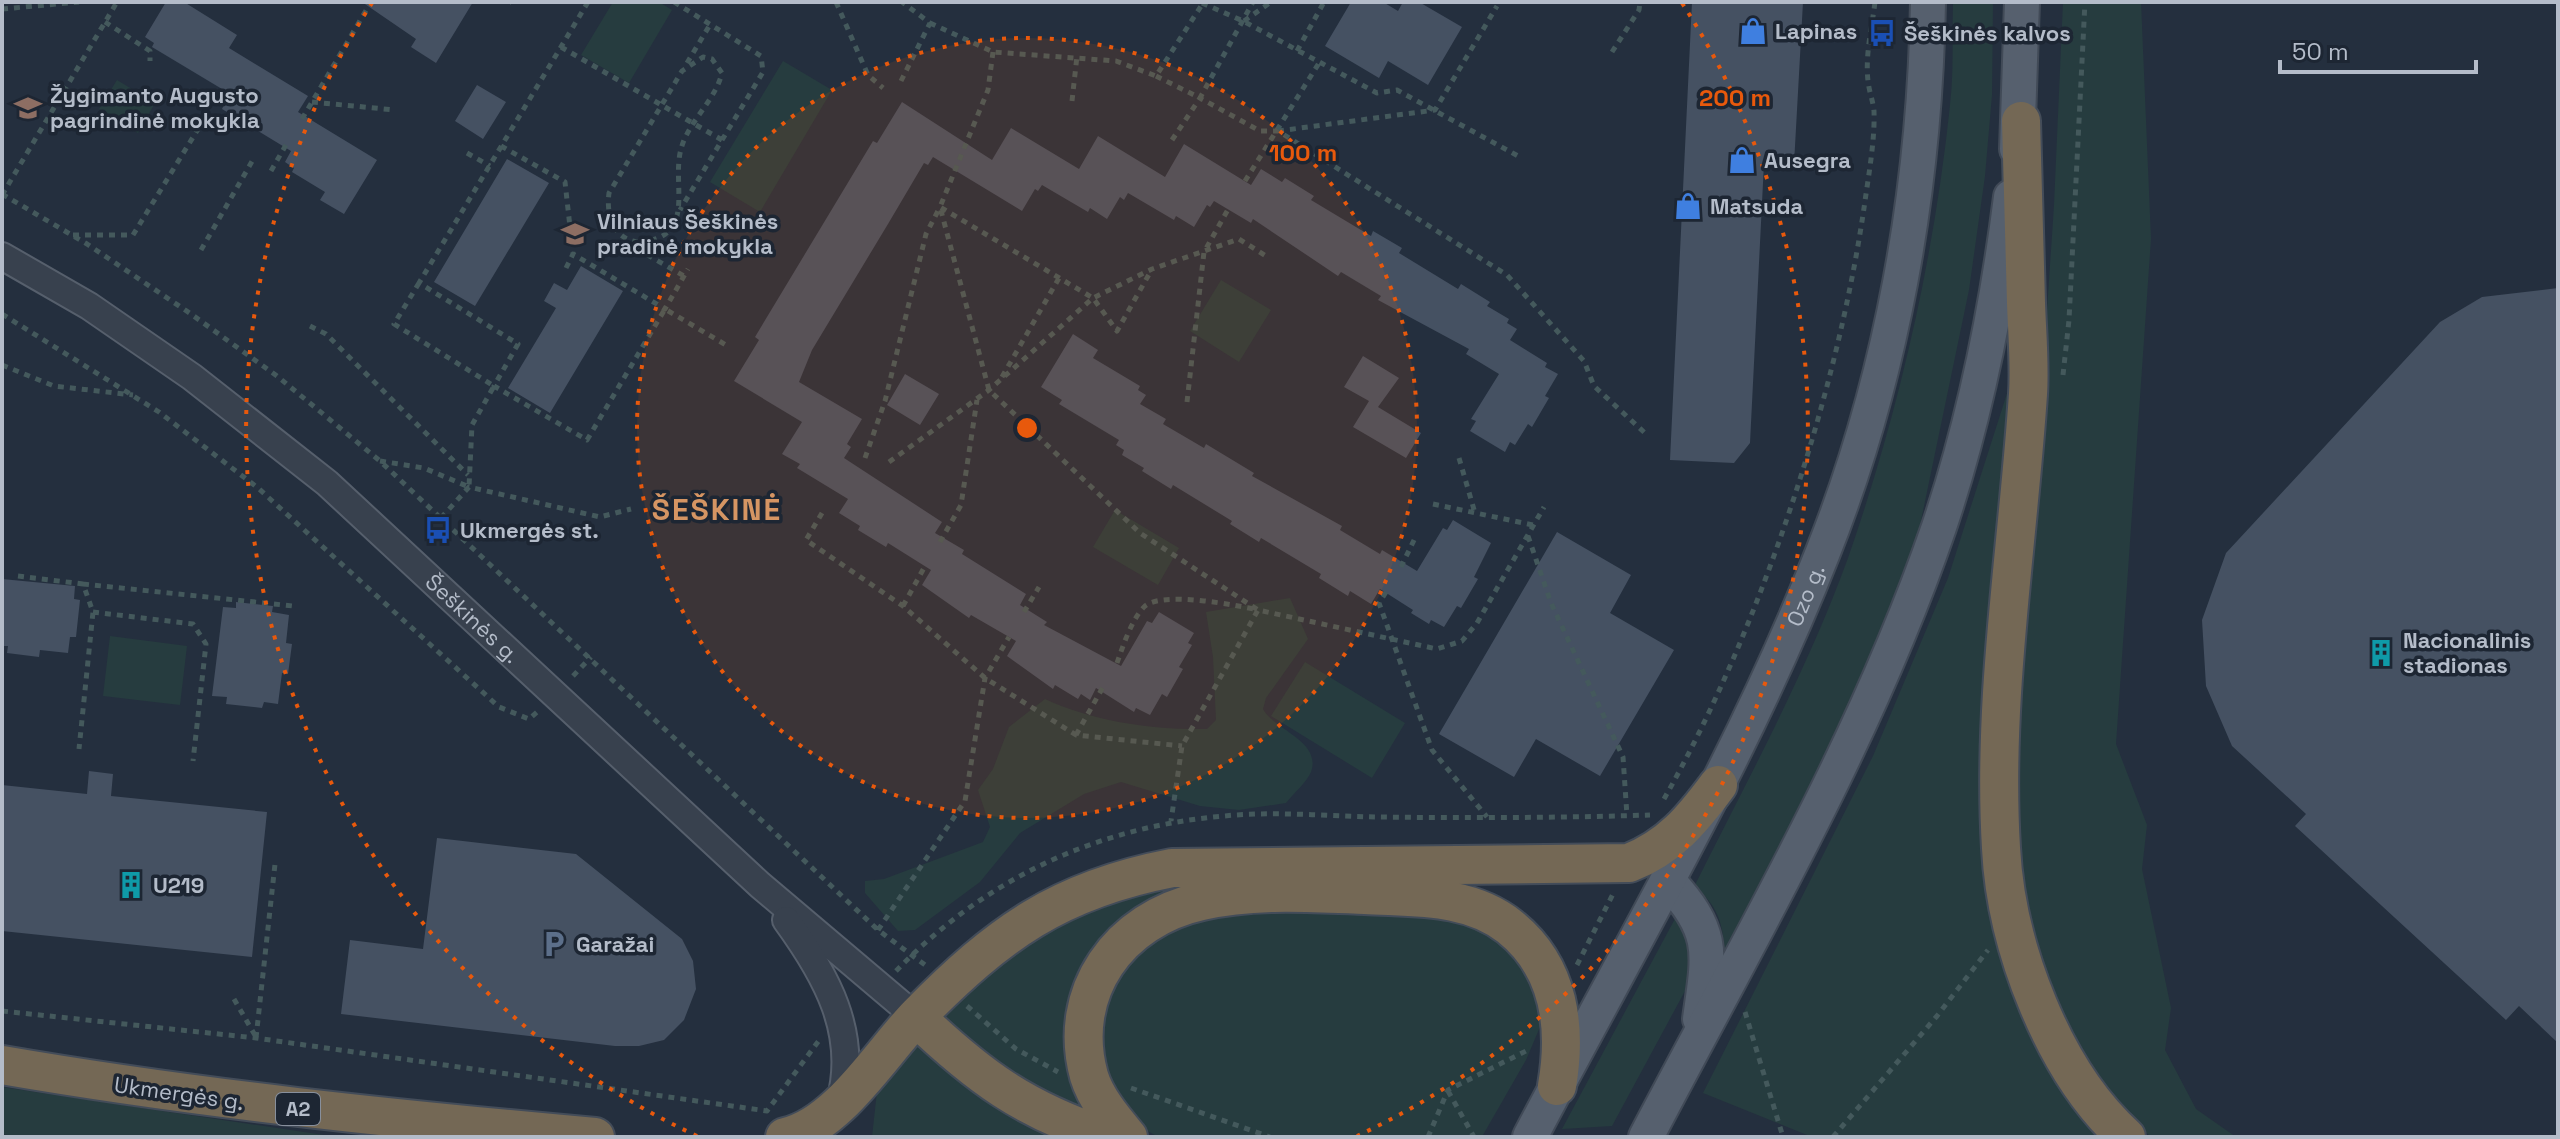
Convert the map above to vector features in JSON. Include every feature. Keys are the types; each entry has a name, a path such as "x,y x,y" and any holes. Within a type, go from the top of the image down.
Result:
{"highway":[{"path":"2021,121 2029,390 2000,734 2001,850 2013,917 2035,994 2063,1056 2085,1090 2126,1137"},
{"path":"776,1124 819,1124 916,1017 999,941 1076,893 1121,878 1172,868 1629,863 1656,853 1684,829 1718,785"},
{"path":"1629,863 1669,882"},
{"path":"1128,1137 1108,1112 1090,1079 1083,1044 1084,1016 1091,986 1120,942 1177,908 1215,899 1273,895 1366,895 1466,904 1510,927 1528,946 1552,984 1562,1026 1557,1086"},
{"path":"916,1017 962,1061 1025,1105 1106,1137"},
{"name":"Ukmergės g.","path":"2,1065 313,1111 595,1137"}],"main road":[{"name":"Ozo g.","path":"1535,1128 1669,882 1718,785 1824,550 1886,350 1904,273 1914,203 1928,2"},
{"path":"1648,1134 1834,776 1891,649 1939,528 1976,402 2002,268 2021,121 2022,2"},
{"path":"1669,882 1690,905 1705,931 1707,969 1696,1043"}],"street":[{"name":"Šeškinės g.","path":"2,256 89,306 248,420 327,483 760,885 916,1017"},
{"path":"760,885 818,964 832,993 846,1059 846,1079 840,1102"}],"path":[{"path":"2,9 79,2"},
{"path":"117,2 2,195 71,235 277,376 380,461 878,930 912,954"},
{"path":"302,119 371,2"},
{"path":"588,2 394,324 587,440 688,269"},
{"path":"674,2 711,23 761,56 763,72 667,233 655,241 639,242 620,233 611,224 607,209 609,193 711,23"},
{"path":"836,2 868,75 883,88"},
{"path":"902,2 930,23 993,52 1116,61 1156,76 1260,131 1435,110"},
{"path":"1172,140 1200,98 1253,2"},
{"path":"1243,21 1271,2"},
{"path":"1297,51 1324,2"},
{"path":"1612,52 1639,10 1640,2"},
{"path":"1662,802 1693,749 1730,666 1781,532 1820,407 1845,313 1865,201 1874,110 1868,80 1875,2"},
{"path":"1156,76 1203,3 1377,93 1397,90 1518,156"},
{"path":"1435,110 1497,6"},
{"path":"105,22 150,51 150,61"},
{"path":"901,81 930,23"},
{"path":"561,47 722,140"},
{"path":"865,458 885,401 926,234 988,90 993,52"},
{"path":"1072,101 1077,56"},
{"path":"680,211 681,149 722,73 720,65 703,57 682,71"},
{"path":"1245,181 1319,63"},
{"path":"312,102 395,110"},
{"path":"71,235 133,235 206,116"},
{"path":"1278,131 1507,275 1584,361 1594,386 1646,434"},
{"path":"271,171 287,143"},
{"path":"501,146 565,182 573,254 566,268"},
{"path":"467,153 490,166"},
{"path":"201,250 254,158"},
{"path":"1187,402 1204,252 1230,206"},
{"path":"940,207 1093,298 1117,331 1152,269"},
{"path":"940,207 989,390 1140,533 1258,610"},
{"path":"889,462 978,399 1093,298 1152,269 1239,239 1266,256"},
{"path":"639,242 639,250 684,276"},
{"path":"573,254 726,345"},
{"path":"999,381 1059,278"},
{"path":"419,283 518,344 472,425 469,487 441,518"},
{"path":"2,314 134,395 258,488 499,707 529,719 591,657"},
{"path":"310,326 326,334 469,476"},
{"path":"2,365 54,386 134,395"},
{"path":"940,542 961,505 978,399"},
{"path":"1459,458 1475,513"},
{"path":"380,461 424,468 469,487 600,517 631,509"},
{"path":"1433,504 1533,525"},
{"path":"1117,663 1143,608 1153,601 1215,602 1437,649 1462,641 1477,623 1544,507"},
{"path":"822,513 806,540 903,606 985,678 1076,735 1182,746"},
{"path":"1528,535 1551,603 1623,757 1627,816"},
{"path":"1401,567 1416,536"},
{"path":"903,606 925,566"},
{"path":"18,576 293,606"},
{"path":"79,749 93,612 83,584"},
{"path":"1024,612 1039,587"},
{"path":"1386,592 1379,603 1432,750 1488,818"},
{"path":"1171,821 1182,746 1258,610"},
{"path":"93,612 193,624 200,634 206,644 193,761"},
{"path":"878,930 965,801 985,678 1009,637"},
{"path":"1076,735 1103,687"},
{"path":"1552,984 1573,973 1655,815"},
{"path":"256,1038 275,864"},
{"path":"1833,1137 1937,1016 2013,917"},
{"path":"234,999 256,1038"},
{"path":"1743,1006 1783,1137"},
{"path":"2,1011 256,1038 776,1124"},
{"path":"1428,1137 1448,1090 1540,1044"},
{"path":"1448,1090 1474,1137"}],"green space":[{"path":"613,2 659,2 672,10 629,83 581,55"},
{"path":"1953,2 1993,2 1992,95 1985,176 1969,290 1918,535 1886,622 1826,755 1725,951 1714,908 1694,887 1814,642 1848,558 1883,447 1912,334 1943,163 1951,92"},
{"path":"2063,2 2141,2 2151,239 2116,744 2147,825 2142,869 2171,1008 2165,1050 2196,1109 2236,1137 2151,1137 2106,1097 2077,1056 2025,926 2014,808 2054,205"},
{"path":"783,61 832,90 760,212 710,182"},
{"path":"117,80 155,103 138,133 99,109"},
{"path":"1221,280 1271,310 1239,362 1190,331"},
{"path":"2010,384 1984,858 2107,1137 1812,1137 1703,1093 1873,756 1948,578"},
{"path":"1115,510 1179,548 1158,585 1093,547"},
{"path":"1290,598 1308,639 1266,698 1263,709 1304,744 1313,761 1309,776 1286,803 1239,810 1200,806 1121,782 1084,794 1020,833 980,882 915,930 898,931 865,893 865,881 884,879 983,842 990,827 978,790 993,769 1009,727 1045,699 1084,714 1124,723 1207,729 1216,720 1213,657 1206,612"},
{"path":"110,636 187,646 180,705 103,696"},
{"path":"1305,662 1405,723 1372,778 1271,716"},
{"path":"1212,876 1095,956 1105,1128 1056,1109 939,1023 942,1010 988,969 1075,911"},
{"path":"1265,911 1440,917 1493,933 1527,961 1543,1020 1526,1060 1483,1135 1160,1137 1137,1122 1112,1084 1103,1059 1100,1034 1103,1010 1111,987 1141,949 1162,934 1206,918"},
{"path":"1677,915 1687,924 1692,978 1612,1126 1562,1129"},
{"path":"914,1032 995,1105 1050,1137 872,1137 880,1064"},
{"path":"2,1087 337,1137 21,1137 2,1134"}],"building":[{"path":"166,2 184,2 237,35 229,48 308,96 298,112 377,160 344,214 320,200 325,192 292,172 294,168 285,162 291,151 222,109 224,105 215,100 222,89 152,47 154,43 145,37"},
{"path":"362,2 473,2 436,63 411,47 416,39"},
{"path":"1351,2 1383,2 1398,11 1403,2 1419,2 1462,27 1428,85 1388,61 1379,78 1325,46"},
{"path":"1692,2 1803,2 1794,164 1764,163 1750,443 1734,463 1670,460"},
{"path":"477,85 506,102 483,139 455,121"},
{"path":"902,102 992,160 1011,128 1079,169 1098,136 1165,177 1184,144 1251,185 1261,169 1282,182 1285,178 1314,196 1311,200 1371,236 1373,231 1402,248 1399,253 1458,289 1461,284 1490,302 1487,306 1509,319 1507,323 1517,329 1510,340 1547,363 1545,367 1558,374 1545,396 1549,398 1532,427 1528,424 1515,445 1510,442 1505,452 1470,431 1476,421 1471,419 1499,374 1466,354 1469,349 1378,300 1381,296 1341,272 1338,276 1253,219 1251,223 1214,201 1210,207 1207,205 1194,227 1176,216 1174,220 1128,193 1124,200 1120,197 1107,219 1090,208 1088,212 1042,185 1038,191 1035,189 1022,211 933,157 928,165 924,163 812,350 799,382 862,419 847,444 851,447 844,458 942,522 935,533 964,550 962,554 1026,594 1020,605 1047,622 1044,625 1121,666 1147,621 1152,623 1159,612 1194,633 1188,643 1192,645 1179,667 1183,669 1167,697 1162,694 1150,715 1136,708 1134,712 1096,688 1090,700 1081,694 1078,699 1055,685 1053,689 1007,656 1016,641 971,615 969,618 922,585 931,570 888,543 886,547 858,530 860,526 839,513 848,499 797,468 800,464 782,454 802,422 734,381 759,340 755,337 873,141 877,143"},
{"path":"507,159 549,183 475,306 434,282"},
{"path":"581,266 623,291 550,413 508,388 556,308 544,301 554,283 567,290"},
{"name":"Nacionalinis stadionas","path":"2558,288 2558,1043 2519,1006 2506,1020 2295,826 2306,814 2232,746 2206,686 2202,620 2226,553 2440,322 2482,297"},
{"path":"1073,334 1098,350 1093,358 1140,386 1138,390 1146,395 1140,404 1166,419 1163,424 1204,448 1206,444 1254,473 1252,476 1342,526 1340,530 1380,554 1382,550 1417,571 1443,528 1447,530 1453,520 1491,543 1474,577 1478,579 1461,608 1457,606 1444,627 1431,620 1429,624 1380,589 1371,604 1350,591 1348,596 1319,578 1321,574 1261,538 1259,542 1230,524 1232,521 1173,485 1171,489 1142,471 1144,468 1122,455 1124,450 1116,445 1119,440 1059,404 1062,400 1041,387"},
{"path":"1363,356 1399,378 1378,407 1421,433 1406,458 1353,427 1369,401 1344,387"},
{"path":"905,374 939,394 920,425 887,405"},
{"path":"1557,532 1631,575 1610,613 1674,650 1600,776 1536,739 1514,777 1439,734"},
{"path":"2,579 75,586 74,599 80,600 76,637 70,637 68,653 40,650 39,657 7,653 8,646 2,646"},
{"path":"236,602 273,606 272,612 289,615 286,643 292,644 288,674 282,673 278,704 264,702 262,708 226,704 227,697 212,696 223,607 236,608"},
{"name":"U219","path":"89,771 113,774 111,796 267,812 252,957 2,931 2,785 87,794"},
{"name":"Garažai","path":"437,838 576,854 682,939 693,961 696,989 684,1020 664,1040 639,1046 615,1046 341,1014 350,940 423,949"}],"place":[{"name":"Lapinas","path":"1753,31"},
{"name":"Šeškinės kalvos","path":"1882,33"},
{"name":"Žygimanto Augusto pagrindinė mokykla","path":"28,108"},
{"name":"Ausegra","path":"1742,160"},
{"name":"Matsuda","path":"1688,206"},
{"name":"Vilniaus Šeškinės pradinė mokykla","path":"575,234"},
{"name":"Ukmergės st.","path":"438,530"},
{"name":"Nacionalinis stadionas","path":"2381,653"},
{"name":"U219","path":"131,885"},
{"name":"Garažai","path":"554,944"}],"district":[{"name":"ŠEŠKINĖ","path":"717,510"}]}
